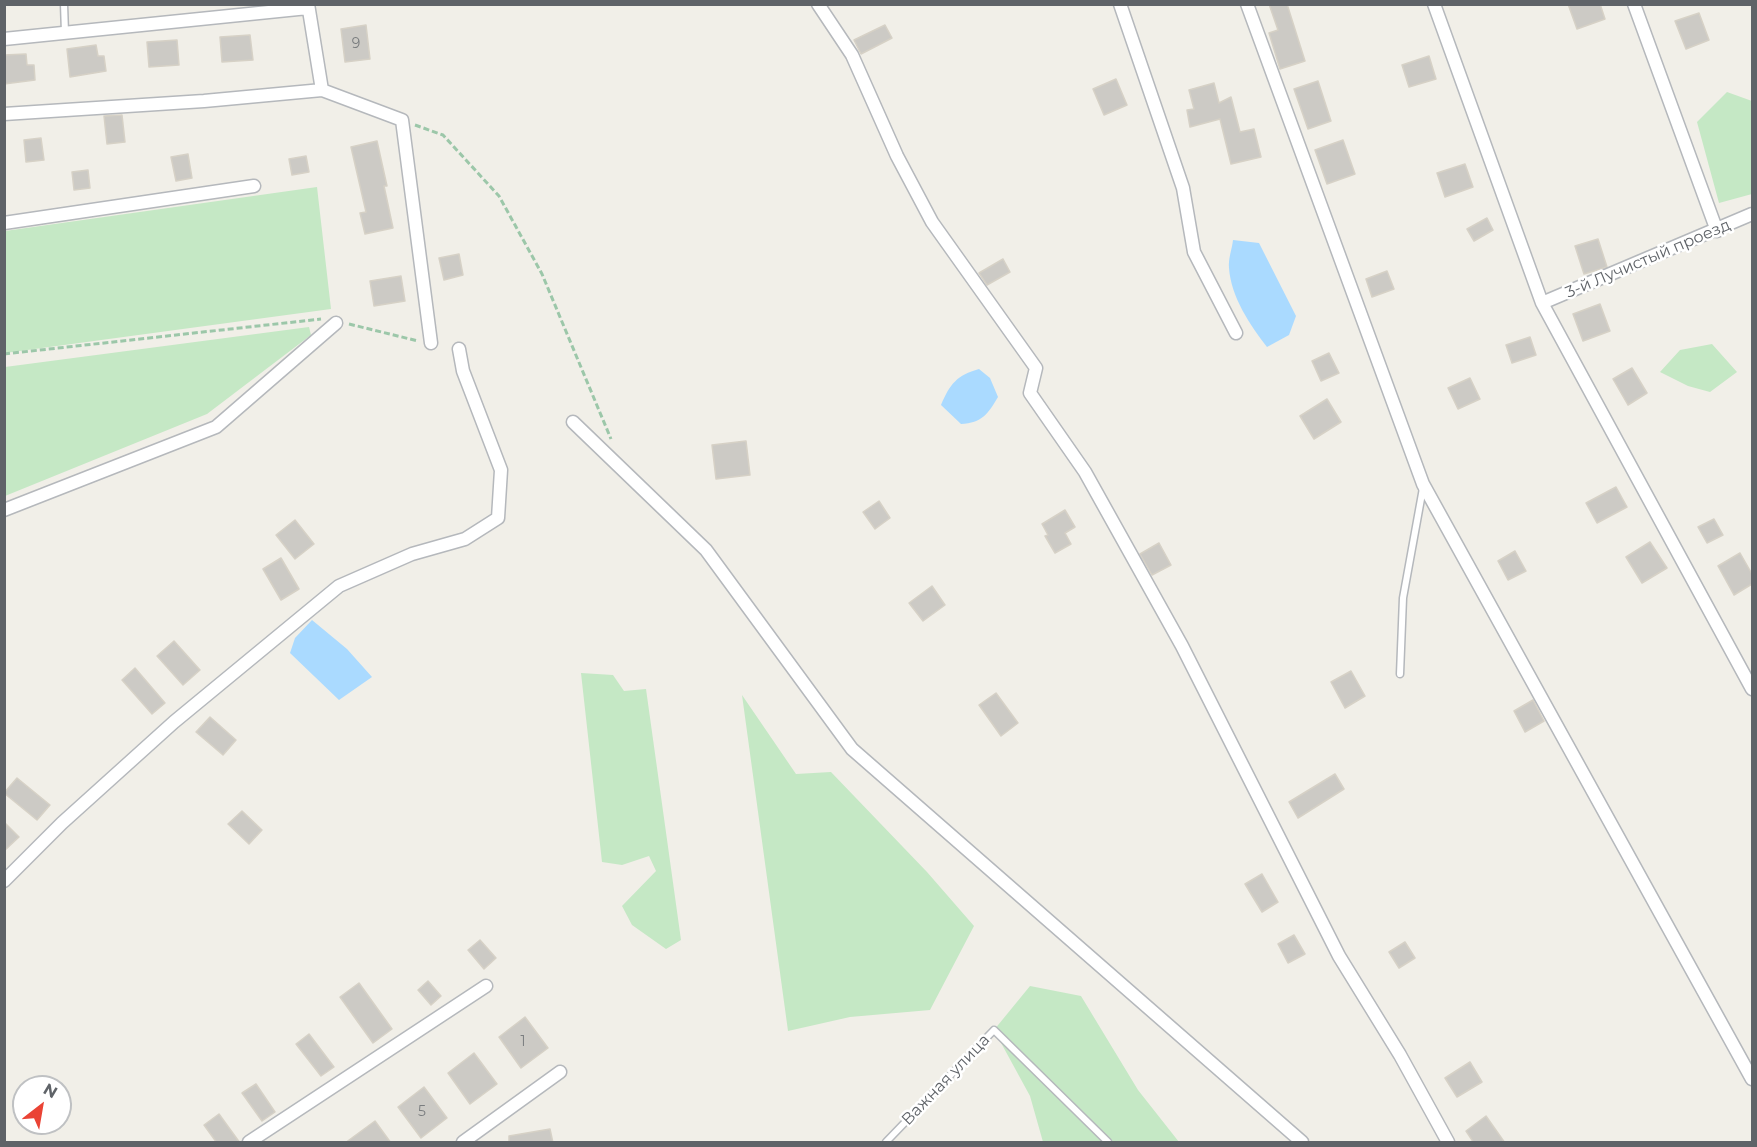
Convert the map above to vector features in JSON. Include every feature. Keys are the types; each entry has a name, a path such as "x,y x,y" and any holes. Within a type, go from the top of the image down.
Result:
{"street":[{"path":"818,4 852,55 897,156 932,222 1036,368 1030,393 1085,472 1182,646 1339,956 1400,1055 1448,1143"},
{"path":"1120,4 1183,188 1194,252 1236,333"},
{"path":"1247,4 1424,484 1752,1079"},
{"path":"1434,4 1542,303 1752,689"},
{"path":"1634,4 1717,231"},
{"path":"4,39 308,6 322,90"},
{"path":"4,114 204,102 322,90 402,120 431,343"},
{"path":"4,223 254,186"},
{"name":"3-й Лучистый проезд","path":"1542,303 1717,231 1752,214"},
{"path":"4,510 216,427 336,323"},
{"path":"4,881 62,823 174,722 339,586 412,554 465,539 498,518 501,470 463,371 459,349"},
{"path":"573,422 706,550 852,749 1302,1143"},
{"path":"249,1143 486,986"},
{"path":"463,1143 480,1137 560,1072"}],"lane":[{"path":"64,4 65,33"},
{"path":"1400,674 1403,598 1424,484"},
{"name":"Важная улица","path":"886,1143 994,1030 1108,1143"}],"path":[{"path":"402,120 443,135 499,196 542,274 611,439 617,464"},
{"path":"4,354 316,318 363,326 431,343"}],"green space":[{"path":"1727,92 1752,101 1752,194 1719,203 1697,122"},
{"path":"317,187 331,309 5,353 5,231"},
{"path":"309,327 311,335 207,414 5,496 5,367"},
{"path":"1712,344 1737,372 1710,392 1688,386 1660,372 1680,350"},
{"path":"581,673 613,675 624,691 646,689 681,940 666,949 632,925 622,906 656,871 649,856 622,865 602,862"},
{"path":"742,695 796,774 831,772 927,872 974,926 930,1010 850,1017 788,1031"},
{"path":"1030,986 1081,996 1138,1090 1179,1142 1043,1142 1030,1096 994,1030"}],"water":[{"path":"1233,240 1259,243 1296,316 1289,335 1267,347 1248,320 1233,289 1229,265"},
{"path":"979,369 990,378 998,397 979,420 961,424 941,405 955,381"},
{"path":"312,620 347,649 372,677 339,700 290,653 295,638"}],"building":[{"path":"1269,4 1287,4 1305,61 1280,69 1269,33 1278,30"},
{"path":"1568,4 1600,4 1605,19 1577,29"},
{"path":"1699,13 1709,40 1686,49 1675,21"},
{"path":"366,25 370,59 345,62 341,29"},
{"path":"885,25 892,38 861,54 854,40"},
{"path":"250,35 253,60 222,62 220,37"},
{"path":"177,40 179,65 149,67 147,42"},
{"path":"96,45 98,56 104,56 106,71 70,77 67,49"},
{"path":"26,54 27,65 34,65 35,80 4,84 4,55"},
{"path":"1429,56 1436,79 1409,87 1402,65"},
{"path":"1116,79 1127,105 1104,115 1093,89"},
{"path":"1318,81 1331,121 1308,129 1294,89"},
{"path":"1214,83 1219,103 1231,97 1240,132 1254,129 1261,157 1231,164 1220,119 1190,127 1187,110 1194,109 1189,90"},
{"path":"122,115 125,142 107,144 104,116"},
{"path":"41,138 44,160 26,162 24,140"},
{"path":"1343,140 1355,174 1327,184 1315,150"},
{"path":"377,141 393,228 365,234 360,213 366,212 351,147"},
{"path":"188,154 192,178 176,181 171,157"},
{"path":"306,156 309,172 292,175 289,159"},
{"path":"1465,164 1473,187 1445,197 1437,173"},
{"path":"88,170 90,188 74,190 72,172"},
{"path":"1487,218 1493,230 1474,241 1467,229"},
{"path":"1598,239 1607,267 1584,274 1575,246"},
{"path":"459,254 463,275 444,280 439,258"},
{"path":"1003,259 1010,272 987,285 979,273"},
{"path":"1387,271 1394,289 1372,297 1366,279"},
{"path":"401,276 405,301 374,306 370,281"},
{"path":"1600,304 1610,331 1583,341 1573,314"},
{"path":"1530,337 1536,355 1512,363 1506,345"},
{"path":"1329,353 1339,373 1321,381 1312,361"},
{"path":"1632,368 1647,393 1628,405 1613,379"},
{"path":"1470,378 1480,399 1458,409 1448,388"},
{"path":"1327,399 1341,422 1314,439 1300,416"},
{"path":"746,441 750,475 716,479 712,445"},
{"path":"1616,487 1627,507 1597,523 1586,503"},
{"path":"879,501 890,518 875,529 863,512"},
{"path":"1065,510 1075,527 1065,533 1071,544 1055,553 1045,536 1048,535 1042,524"},
{"path":"1714,519 1723,535 1707,543 1698,527"},
{"path":"295,520 314,544 295,559 276,535"},
{"path":"1650,542 1667,568 1642,583 1626,557"},
{"path":"1159,543 1171,565 1152,575 1140,554"},
{"path":"1515,551 1526,571 1508,580 1498,561"},
{"path":"1740,553 1752,574 1752,584 1734,595 1718,566"},
{"path":"281,558 299,589 281,600 263,569"},
{"path":"932,586 945,605 923,621 909,603"},
{"path":"174,641 200,670 183,685 157,656"},
{"path":"135,668 165,703 152,714 122,680"},
{"path":"1351,671 1365,696 1345,708 1331,682"},
{"path":"996,693 1018,723 1001,736 979,705"},
{"path":"1533,700 1544,721 1525,732 1514,711"},
{"path":"210,717 236,740 223,755 196,732"},
{"path":"1335,774 1344,789 1298,818 1289,802"},
{"path":"17,778 50,805 37,820 4,793"},
{"path":"242,811 262,830 249,844 228,824"},
{"path":"4,822 19,837 4,851"},
{"path":"1262,874 1278,902 1262,912 1245,884"},
{"path":"1294,935 1305,954 1288,963 1278,944"},
{"path":"480,940 496,958 484,969 468,950"},
{"path":"1405,942 1415,958 1399,968 1389,952"},
{"path":"428,981 441,996 431,1005 418,990"},
{"path":"359,983 392,1029 373,1043 340,997"},
{"path":"525,1017 548,1048 521,1068 499,1037"},
{"path":"309,1034 334,1067 321,1076 296,1044"},
{"path":"474,1053 497,1084 470,1104 448,1073"},
{"path":"1470,1062 1482,1082 1457,1097 1445,1078"},
{"path":"256,1084 275,1112 262,1121 242,1093"},
{"path":"424,1087 447,1118 421,1138 398,1107"},
{"path":"219,1114 240,1143 217,1143 204,1125"},
{"path":"1486,1116 1505,1143 1474,1143 1466,1131"},
{"path":"375,1121 391,1143 345,1143"},
{"path":"550,1129 553,1143 509,1143 509,1136"}]}
